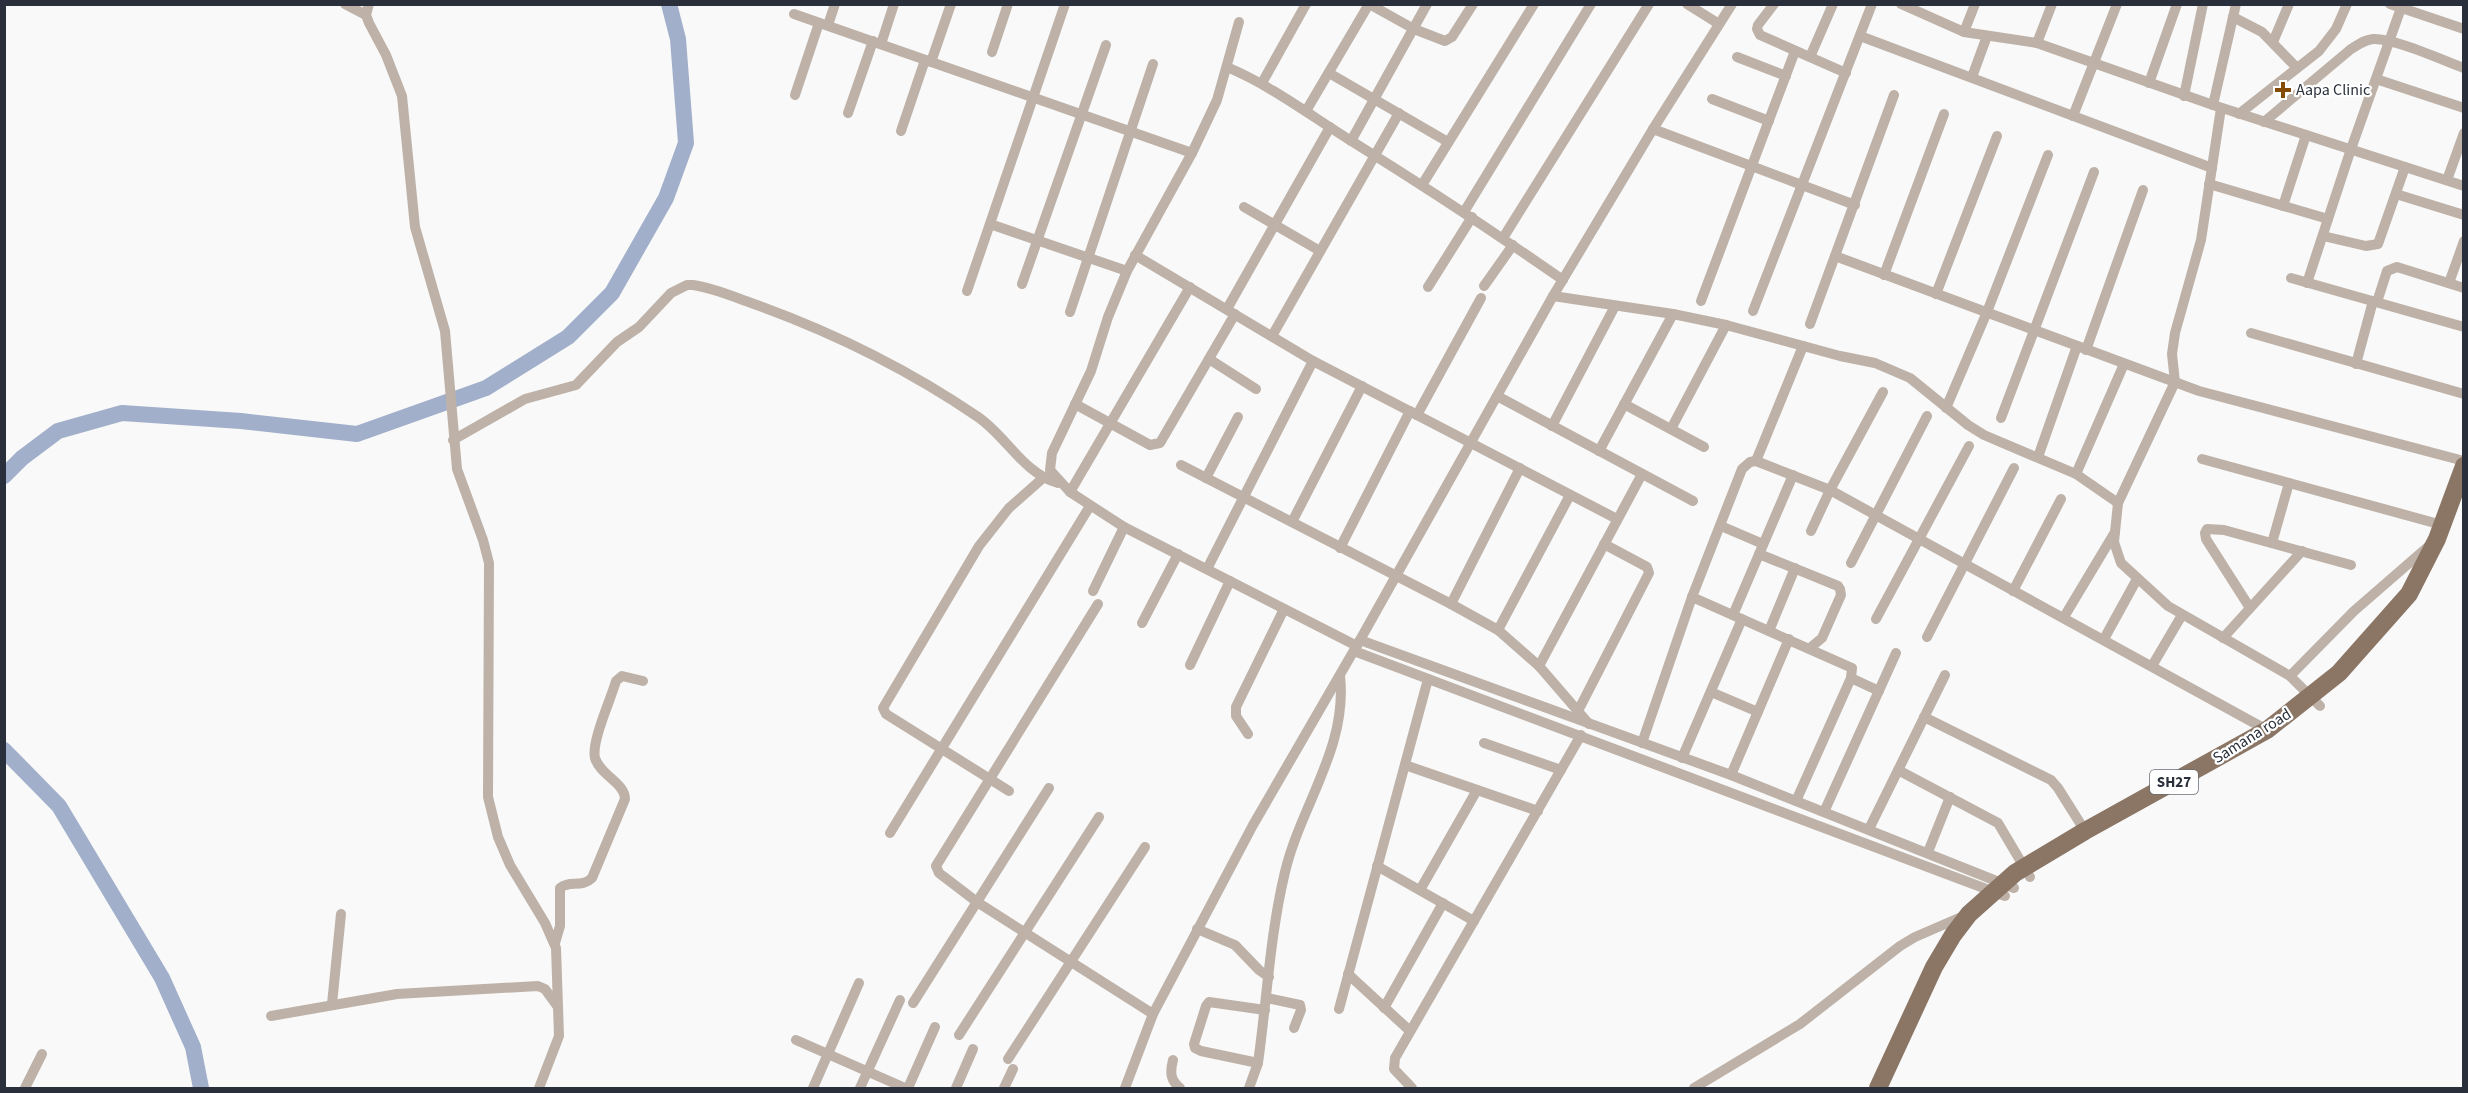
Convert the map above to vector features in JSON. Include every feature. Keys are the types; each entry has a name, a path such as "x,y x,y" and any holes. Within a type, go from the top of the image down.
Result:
{"main road":[{"name":"Samana road","path":"2027,872 2094,839 2245,756 2296,724 2399,607 2425,567 2463,466"},
{"name":"Samana road","path":"1878,1089 1934,968 1953,935 1969,914 2085,831 2316,701 2372,652 2416,603 2439,562 2463,499"},
{"name":"Samana road","path":"1890,1089 1957,951 2004,889"}],"street":[{"path":"345,4 368,10 402,96 415,226 445,331 457,469 489,563 488,797 491,815 510,865 555,943 557,958 556,1046 539,1089"},
{"path":"795,95 823,24 835,4"},
{"path":"848,113 894,4"},
{"path":"901,131 951,4"},
{"path":"992,52 1008,4"},
{"path":"967,291 1065,4"},
{"path":"1262,83 1306,4"},
{"path":"1306,111 1369,4 1440,41 1449,40 1473,4"},
{"path":"1352,141 1427,4"},
{"path":"1422,184 1534,4"},
{"path":"1428,287 1591,4"},
{"path":"1485,286 1508,241 1649,4"},
{"path":"1687,4 1719,24"},
{"path":"1125,1089 1153,1014 1253,825 1340,676 1553,296 1653,129 1732,4"},
{"path":"1774,4 1758,25 1758,33 1846,73"},
{"path":"1810,57 1833,4"},
{"path":"1753,311 1872,4"},
{"path":"1964,32 1975,4"},
{"path":"2037,43 2052,4"},
{"path":"2073,116 2117,4"},
{"path":"2149,83 2177,4"},
{"path":"2184,96 2203,4"},
{"path":"2236,4 2217,107 2212,168 2201,240 2175,333 2172,354 2175,382 2118,503 2114,542 2121,563 2182,615 2290,676 2316,701"},
{"path":"2273,42 2289,4"},
{"path":"2239,114 2319,51 2336,29 2347,4"},
{"path":"1906,6 1964,32 2037,43 2184,96 2463,186"},
{"path":"2307,283 2390,41 2396,6 2463,29"},
{"path":"794,14 1192,153"},
{"path":"2233,17 2253,26 2273,42 2297,68"},
{"path":"1239,22 1232,69 1192,153 1127,271 1108,317 1091,371 1050,459 1050,470 1061,484 1090,506 1124,527 1357,646 1428,679 2004,889"},
{"path":"1860,36 2212,168"},
{"path":"1972,77 1987,36"},
{"path":"2264,122 2351,49 2364,41 2375,39 2390,41 2463,68"},
{"path":"1022,284 1106,45"},
{"path":"1701,301 1796,51"},
{"path":"1737,57 1786,76"},
{"path":"1070,312 1153,64"},
{"path":"1232,69 1262,83 1422,184 1563,280"},
{"path":"1329,73 1448,142"},
{"path":"2376,79 2463,108"},
{"path":"1810,324 1894,95"},
{"path":"1713,99 1769,121"},
{"path":"1272,336 1399,113"},
{"path":"1884,275 1944,114"},
{"path":"1075,404 1150,445 1160,443 1209,359 1275,225 1330,127"},
{"path":"1653,129 1855,204"},
{"path":"2447,180 2463,133"},
{"path":"2283,206 2306,135"},
{"path":"1936,294 1997,136"},
{"path":"1947,408 2048,154"},
{"path":"2323,236 2366,246 2378,244 2405,167"},
{"path":"2001,418 2094,172"},
{"path":"2209,184 2328,219"},
{"path":"2038,457 2143,190"},
{"path":"2396,194 2463,215"},
{"path":"1244,207 1320,251"},
{"path":"990,224 1127,271"},
{"path":"2448,283 2463,242"},
{"path":"1135,255 1313,361 1617,519"},
{"path":"1835,256 2199,391 2463,460"},
{"path":"2355,364 2375,301 2387,271 2391,268 2407,269 2463,288"},
{"path":"2291,278 2463,327"},
{"path":"453,435 525,399 576,385 617,342 639,327 671,292 687,285 693,285 779,314 828,334 892,365 979,417 994,429 1032,470 1061,484"},
{"path":"1070,492 1190,287"},
{"path":"1553,296 1673,314 1726,325 1875,363 1910,378 1984,435 2076,474 2118,503"},
{"path":"1340,548 1414,413 1481,298"},
{"path":"1552,426 1615,306"},
{"path":"1599,451 1673,314"},
{"path":"1671,429 1726,325"},
{"path":"2251,333 2463,394"},
{"path":"1756,461 1803,346"},
{"path":"1209,359 1256,389"},
{"path":"1207,569 1313,361"},
{"path":"2076,474 2124,364"},
{"path":"1292,522 1362,386"},
{"path":"1811,531 1830,490 1883,392"},
{"path":"1497,396 1693,501"},
{"path":"1624,404 1704,447"},
{"path":"1851,562 1926,416"},
{"path":"1206,478 1238,417"},
{"path":"1876,619 1969,446"},
{"path":"2202,459 2289,483 2439,532 2354,611 2290,676"},
{"path":"1642,743 1692,597 1742,469 1750,462 1756,461 1830,490 2267,730"},
{"path":"1181,465 1396,577 1451,603 1498,630 1539,666 1589,724"},
{"path":"1451,603 1520,468"},
{"path":"1927,637 2014,468"},
{"path":"1539,666 1642,474"},
{"path":"1682,758 1711,692 1761,549 1793,475"},
{"path":"1010,791 886,714 883,708 979,546 1009,508 1043,477"},
{"path":"2272,543 2289,483"},
{"path":"1498,630 1570,495"},
{"path":"2013,591 2061,499"},
{"path":"890,833 1090,506"},
{"path":"1720,526 1795,568 1838,586 1841,592 1822,638 1810,648"},
{"path":"1093,591 1124,527"},
{"path":"2250,608 2206,539 2207,529 2214,528 2351,565"},
{"path":"2064,617 2115,532"},
{"path":"1578,711 1649,573 1647,567 1604,544"},
{"path":"2223,638 2302,551"},
{"path":"1142,623 1179,554"},
{"path":"1769,631 1795,568"},
{"path":"2104,639 2137,579"},
{"path":"1190,665 1230,581"},
{"path":"1692,597 1849,665 1852,671 1851,678 1796,801"},
{"path":"1098,604 988,778 936,866 939,873 977,902 1153,1014"},
{"path":"1248,734 1236,716 1236,707 1284,609"},
{"path":"2152,666 2182,615"},
{"path":"1731,775 1789,639"},
{"path":"1357,646 1589,724 1731,775 1928,852 2004,889"},
{"path":"1824,812 1896,653"},
{"path":"1869,829 1945,675"},
{"path":"555,943 560,926 560,888 564,885 586,883 592,878 625,799 624,792 599,766 594,752 616,681 622,676 643,681"},
{"path":"1249,1089 1258,1063 1277,909 1291,847 1324,769 1340,721 1342,700 1340,676"},
{"path":"1851,678 1879,691"},
{"path":"1339,1009 1428,679"},
{"path":"1711,692 1758,712"},
{"path":"1924,717 2051,780 2085,831"},
{"path":"1412,1089 1397,1075 1393,1064 1581,735"},
{"path":"1484,742 1561,770"},
{"path":"1404,765 1538,811"},
{"path":"1898,770 1998,823 2027,872"},
{"path":"913,1003 1049,788"},
{"path":"1420,890 1477,790"},
{"path":"1928,852 1950,797"},
{"path":"958,1035 1099,817"},
{"path":"1004,1089 1010,1064 1071,962 1145,847"},
{"path":"1377,866 1474,921"},
{"path":"1384,1008 1443,903"},
{"path":"332,1004 341,914"},
{"path":"1694,1089 1800,1024 1900,946 1915,937 1969,914"},
{"path":"1197,929 1235,945 1259,970 1269,976"},
{"path":"1348,974 1410,1031"},
{"path":"813,1089 859,983"},
{"path":"271,1016 397,994 538,986 545,989 558,1008"},
{"path":"1267,998 1300,1005 1302,1010 1294,1028"},
{"path":"860,1089 900,1000"},
{"path":"1258,1063 1201,1051 1195,1048 1194,1044 1209,1002 1265,1010"},
{"path":"796,1040 907,1089 935,1027"},
{"path":"956,1089 973,1049"},
{"path":"24,1089 42,1054"},
{"path":"1173,1060 1171,1076 1174,1084 1180,1089"}],"waterway":[{"path":"4,476 22,458 58,431 122,413 241,421 357,434 486,388 568,337 612,293 666,198 686,143 678,39 669,4"},
{"path":"4,750 59,806 162,978 193,1047 201,1088"}],"place":[{"name":"Aapa Clinic","path":"2283,90"}]}
